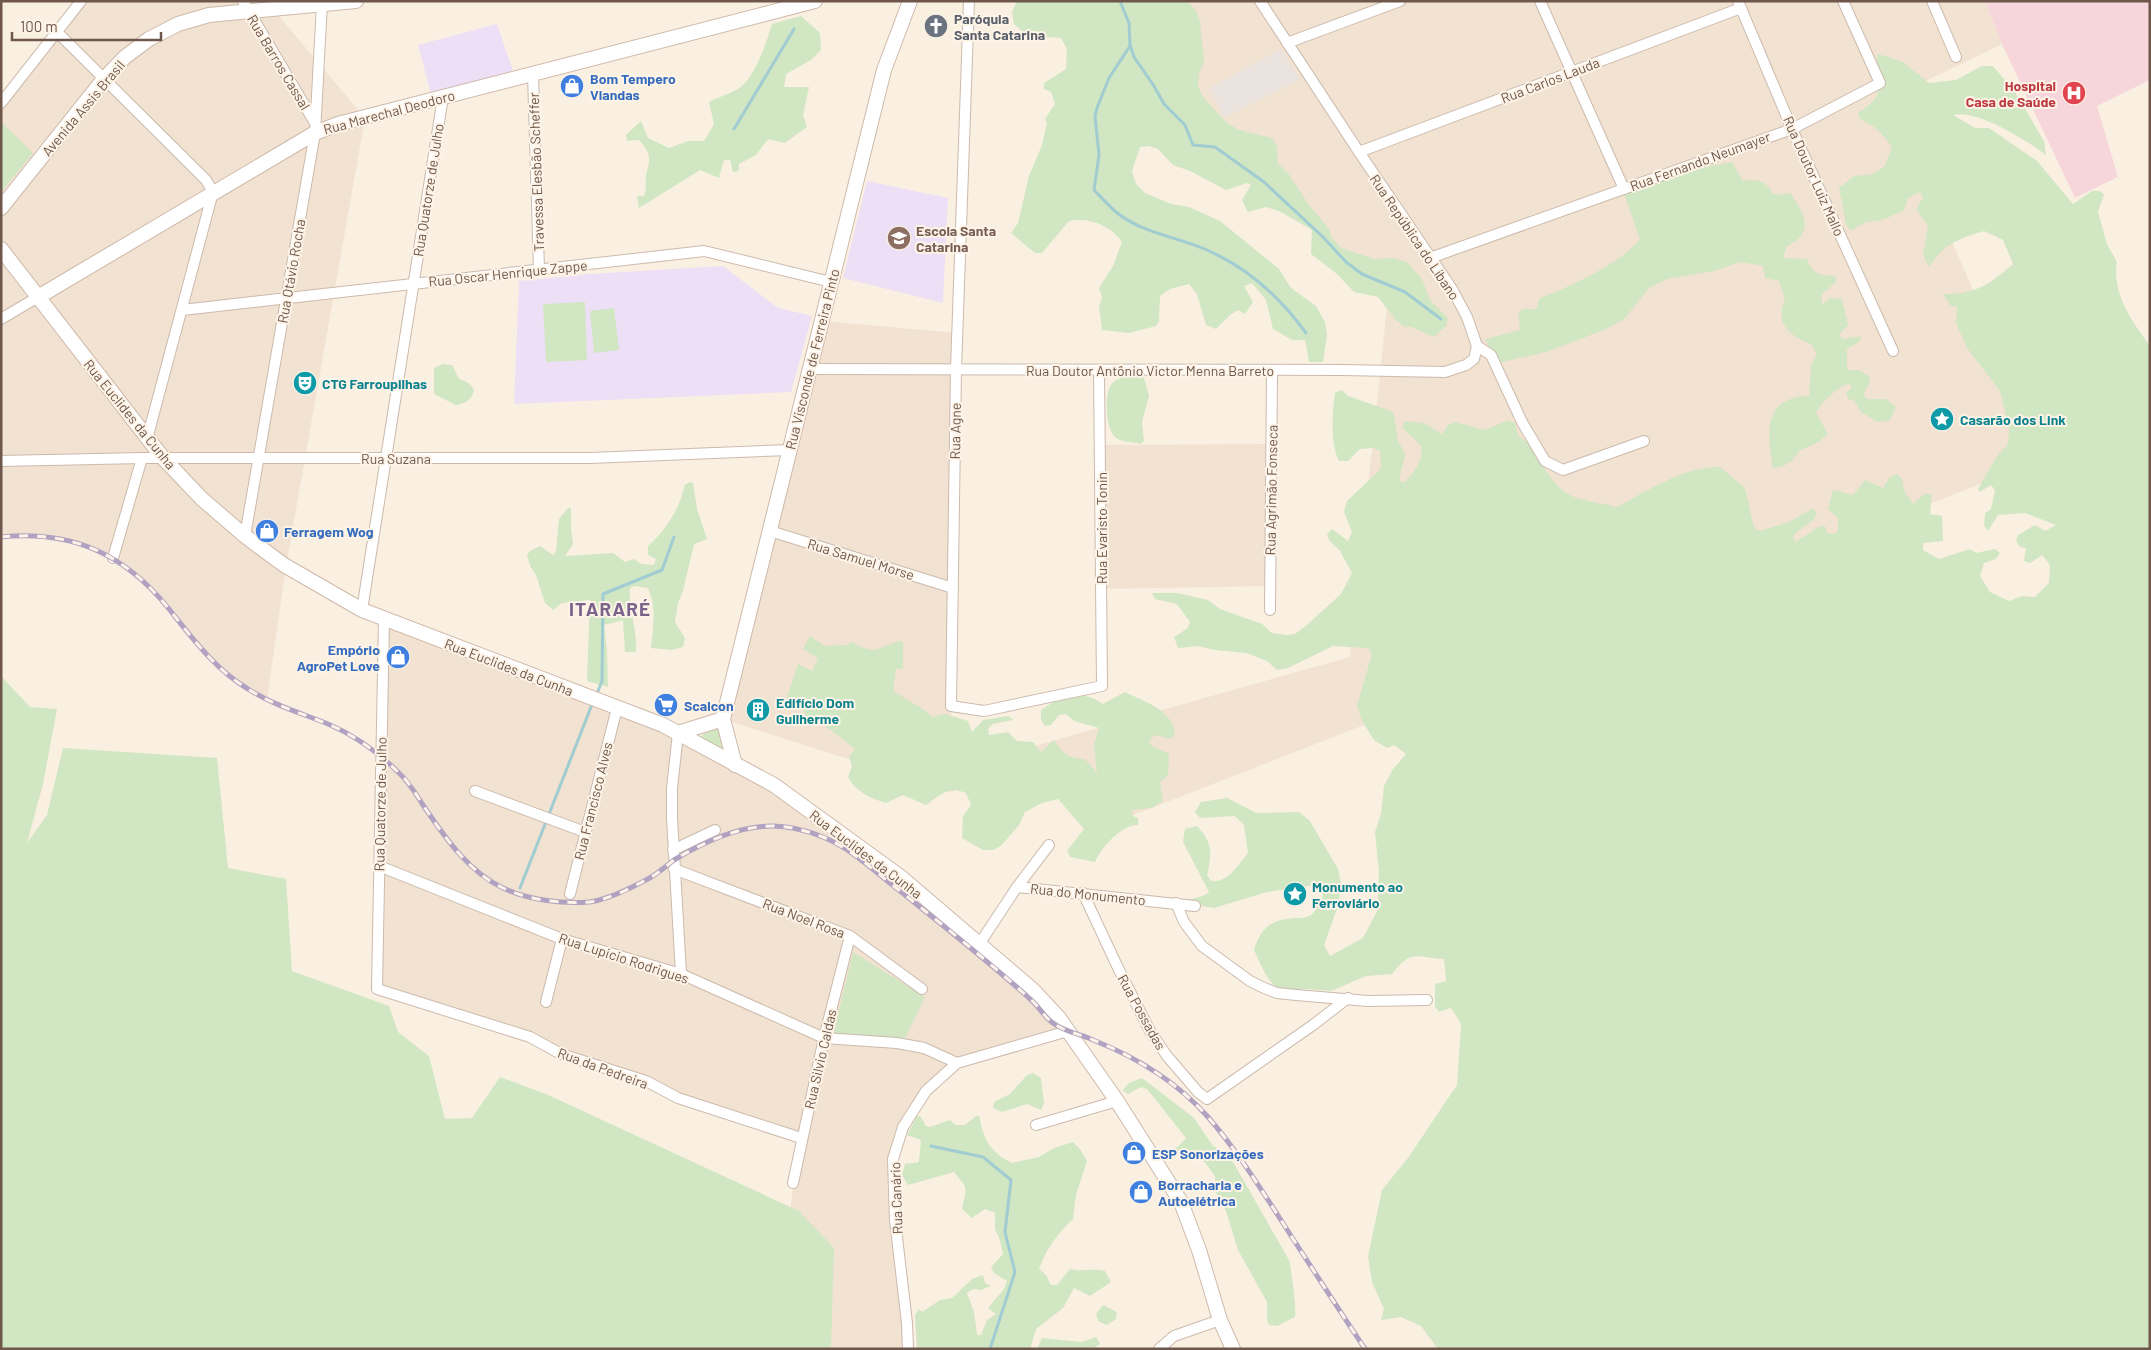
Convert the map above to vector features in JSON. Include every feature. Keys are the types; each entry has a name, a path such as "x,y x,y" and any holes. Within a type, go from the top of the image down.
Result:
{"street":[{"path":"1,103 81,1"},
{"name":"Avenida Assis Brasil","path":"1,208 103,80 125,57 149,39 178,24 245,6 356,1"},
{"name":"Rua Marechal Deodoro","path":"1,319 213,192 315,128 338,124 816,1"},
{"name":"Rua Visconde de Ferreira Pinto","path":"735,765 723,718 884,70 910,1"},
{"name":"Rua Agne","path":"969,1 956,369 950,706 984,712 1102,686"},
{"name":"Rua República do Líbano","path":"1260,1 1358,152 1456,296 1467,317 1477,346 1491,355 1522,422 1545,461 1563,470 1644,441"},
{"path":"1286,43 1388,3 1400,1"},
{"path":"1540,1 1573,71 1624,189"},
{"name":"Rua Fernando Neumayer","path":"1430,258 1792,129 1880,83 1843,1"},
{"path":"1932,1 1956,57"},
{"name":"Rua Otávio Rocha","path":"245,536 315,128 322,4"},
{"name":"Rua Carlos Lauda","path":"1358,152 1573,71 1740,5"},
{"name":"Rua Doutor Luiz Mallo","path":"1740,5 1792,129 1893,351"},
{"name":"Rua Barros Cassal","path":"245,6 315,128"},
{"path":"57,32 103,80 206,180 213,192 147,439"},
{"name":"Travessa Elesbão Scheffer","path":"533,74 539,270"},
{"name":"Rua Quatorze de Julho","path":"362,610 443,97"},
{"name":"Rua Euclides da Cunha","path":"1,249 163,458 202,499 245,536 284,565 362,610 662,725 774,785 884,865 980,943 1033,990 1068,1031 1117,1101 1181,1202 1199,1250 1220,1320 1233,1349"},
{"name":"Rua Oscar Henrique Zappe","path":"182,310 704,251 831,282"},
{"name":"Rua Doutor Antônio Victor Menna Barreto","path":"810,369 1445,372 1466,366 1474,359 1477,346"},
{"name":"Rua Evaristo Tonin","path":"1100,370 1102,686"},
{"name":"Rua Agrimão Fonseca","path":"1270,610 1272,370"},
{"name":"Rua Suzana","path":"1,461 142,458 590,458 790,450"},
{"path":"113,558 142,458"},
{"name":"Rua Samuel Morse","path":"770,531 952,588"},
{"name":"Rua Quatorze de Julho","path":"377,989 384,618"},
{"name":"Rua Francisco Alves","path":"570,894 617,708"},
{"path":"681,974 673,850 672,788 678,733 723,718"},
{"path":"475,791 585,832"},
{"path":"673,850 715,830"},
{"path":"1017,887 1049,845"},
{"name":"Rua Lupicio Rodrigues","path":"379,866 562,939 681,974 824,1038 898,1043 924,1048 958,1063"},
{"name":"Rua Noel Rosa","path":"674,869 850,936 922,990"},
{"name":"Rua do Monumento","path":"980,943 1017,887 1195,906"},
{"name":"Rua Possadas","path":"1084,894 1118,970 1150,1031 1167,1056 1198,1092 1207,1099 1313,1025 1348,998"},
{"path":"1176,903 1184,922 1194,938 1202,946 1250,981 1277,993 1368,1001 1428,1000"},
{"name":"Rua Silvio Caldas","path":"793,1183 801,1138 824,1038 850,936"},
{"path":"546,1002 562,939"},
{"name":"Rua da Pedreira","path":"377,989 530,1037 561,1054 646,1081 678,1098 801,1138"},
{"name":"Rua Canário","path":"908,1349 907,1323 895,1220 893,1159 903,1127 926,1091 958,1063 1068,1031"},
{"path":"1036,1125 1117,1101"},
{"path":"1158,1349 1174,1336 1220,1320"}],"shaded area":[{"path":"81,1 356,1 273,9 365,118 286,566 267,700 234,680 210,660 144,581 113,558 74,540 40,537 1,537 1,103"},
{"path":"1149,1 1985,1 2002,44 1889,99 2047,458 1126,818 1027,748 1350,657 1388,297 1204,115"},
{"name":"Hospital Casa de Saúde","path":"1985,1 2150,1 2150,80 2097,106 2118,177 2075,198 2002,44"},
{"path":"497,24 513,71 431,94 418,45"},
{"path":"1281,49 1300,79 1224,118 1209,88"},
{"name":"Escola Santa Catarina","path":"867,181 948,198 943,303 843,278"},
{"path":"723,266 778,308 812,316 791,392 514,404 519,281 590,274"},
{"path":"822,321 958,333 951,706 954,793 723,719"},
{"path":"1271,444 1270,586 1100,589 1101,445"},
{"path":"384,618 617,708 735,765 884,865 1068,1031 957,1063 926,1091 893,1159 908,1349 778,1349 793,1183 801,1138 678,1098 530,1037 377,989"}],"green space":[{"path":"1017,1 1188,1 1197,12 1200,21 1204,61 1199,74 1198,87 1204,98 1226,122 1239,130 1272,138 1277,146 1278,164 1288,173 1309,205 1329,229 1332,238 1341,248 1374,259 1392,258 1407,262 1422,279 1430,300 1448,318 1446,326 1434,337 1411,327 1404,327 1395,319 1378,297 1354,292 1337,274 1311,254 1312,230 1281,212 1266,207 1248,212 1242,200 1251,185 1247,183 1226,190 1190,171 1173,165 1158,149 1149,146 1140,147 1132,171 1136,184 1145,193 1171,204 1189,207 1220,221 1279,269 1291,288 1316,306 1325,322 1327,335 1323,362 1309,362 1305,340 1292,340 1273,329 1266,300 1252,283 1244,286 1253,302 1245,314 1238,310 1216,329 1206,325 1197,294 1189,284 1170,289 1160,296 1159,321 1156,326 1129,333 1102,330 1099,307 1102,297 1099,288 1113,266 1122,242 1117,236 1105,227 1091,221 1069,221 1042,253 1035,253 1011,233 1018,223 1029,176 1042,145 1047,123 1045,119 1055,104 1051,92 1044,89 1044,83 1066,69 1067,49 1061,38 1026,35 1014,24 1012,12"},
{"path":"801,16 820,33 821,50 811,60 786,74 784,87 809,87 803,115 807,127 785,143 768,139 756,155 739,164 739,171 733,172 730,160 724,160 719,178 700,170 639,208 637,196 644,196 645,193 649,157 639,140 627,141 626,135 641,121 648,138 669,148 688,141 704,141 714,124 709,102 738,89 750,77 767,41 772,24"},
{"path":"1878,54 1903,62 1929,83 1956,80 1982,66 1993,66 2015,92 2044,141 2046,155 2014,134 1988,121 1963,114 1953,115 1975,128 1989,128 2037,161 2073,204 2092,191 2099,191 2104,194 2098,212 2107,244 2117,262 2116,274 2120,296 2136,326 2150,346 2150,1349 1438,1349 1421,1326 1401,1317 1381,1320 1384,1309 1372,1282 1368,1256 1382,1190 1408,1158 1457,1085 1461,1024 1451,1008 1439,1012 1435,1007 1435,984 1446,981 1444,959 1415,956 1405,961 1392,974 1366,976 1331,991 1307,989 1281,991 1268,978 1262,967 1254,950 1257,942 1264,930 1274,922 1311,915 1323,896 1321,890 1315,885 1267,892 1214,908 1190,904 1189,900 1209,892 1183,842 1185,829 1197,826 1209,843 1210,861 1207,875 1211,881 1217,881 1228,876 1248,853 1244,825 1235,816 1200,818 1195,812 1201,802 1227,798 1256,813 1299,812 1310,821 1338,869 1341,883 1338,906 1324,945 1330,956 1363,938 1377,911 1379,873 1375,832 1381,814 1384,786 1393,769 1406,754 1394,745 1387,748 1374,740 1362,721 1357,706 1372,654 1368,648 1333,646 1288,668 1277,670 1267,661 1246,653 1215,650 1198,646 1178,648 1174,637 1188,628 1190,622 1177,604 1155,599 1152,593 1177,593 1208,600 1220,609 1262,624 1272,633 1287,635 1295,634 1341,594 1352,573 1340,551 1329,540 1327,534 1332,529 1348,541 1352,532 1344,512 1347,501 1381,469 1380,451 1374,448 1360,449 1348,461 1339,461 1334,445 1333,419 1335,393 1342,390 1348,396 1391,411 1394,415 1398,441 1405,454 1399,481 1405,482 1411,476 1420,461 1422,451 1420,445 1402,427 1405,421 1424,423 1442,434 1447,426 1454,422 1485,430 1509,420 1515,423 1518,435 1525,441 1553,481 1572,496 1617,507 1680,475 1706,468 1720,467 1745,488 1754,528 1760,531 1789,522 1813,508 1817,514 1815,518 1793,537 1796,542 1818,527 1825,526 1827,533 1833,534 1838,531 1838,518 1828,509 1833,490 1853,495 1865,480 1883,488 1890,477 1897,474 1902,479 1904,491 1915,506 1915,502 1926,493 1932,495 1930,514 1942,516 1943,541 1923,543 1923,550 1939,559 1970,549 1976,553 1995,549 2000,553 1996,559 1984,563 1980,576 1990,592 2009,601 2022,596 2035,597 2049,583 2050,565 2042,555 2030,563 2024,561 2026,548 2020,547 2016,541 2018,535 2035,525 2045,531 2056,525 2025,513 1998,515 1988,531 1984,526 1985,513 1991,509 1995,490 1991,485 1980,492 1978,489 1997,456 2008,444 2009,428 2000,391 1967,348 1956,323 1957,307 1951,306 1943,294 1964,293 1981,287 2013,264 2003,240 1984,231 1967,237 1947,247 1929,267 1923,255 1928,226 1916,209 1923,198 1920,192 1908,198 1904,210 1885,219 1863,223 1851,231 1846,224 1839,188 1854,176 1873,174 1885,166 1892,147 1886,138 1870,124 1860,119 1858,113 1871,104 1877,95 1879,84 1876,65"},
{"path":"1,122 33,153 1,192"},
{"path":"1732,162 1743,181 1754,180 1762,182 1774,195 1790,193 1800,207 1805,222 1802,235 1787,246 1783,258 1807,259 1812,269 1817,273 1835,276 1836,282 1821,295 1823,306 1830,298 1842,299 1848,325 1839,335 1843,339 1861,336 1859,342 1847,349 1847,370 1859,370 1869,376 1870,383 1863,394 1867,399 1886,399 1896,407 1890,420 1878,422 1861,412 1854,400 1848,399 1846,393 1851,389 1850,383 1830,395 1816,413 1828,434 1817,443 1799,451 1789,463 1773,468 1769,443 1771,420 1775,410 1783,403 1794,398 1809,396 1811,366 1817,354 1811,344 1796,337 1786,327 1782,315 1785,299 1779,281 1765,278 1763,266 1740,262 1714,271 1667,279 1649,288 1624,319 1606,329 1547,352 1497,363 1485,339 1520,330 1518,313 1523,309 1536,309 1540,298 1594,274 1620,257 1640,239 1624,194 1663,175"},
{"path":"585,302 587,360 546,362 543,304"},
{"path":"614,308 619,350 594,353 590,311"},
{"path":"443,364 452,365 459,379 468,383 474,390 472,396 463,403 456,405 434,394 434,368"},
{"path":"1132,375 1144,378 1149,396 1142,422 1144,441 1141,444 1117,439 1112,433 1108,420 1107,396 1111,385 1118,379"},
{"path":"690,482 693,483 697,509 707,539 694,544 683,591 678,603 675,622 685,638 683,647 672,650 651,648 654,618 651,595 648,588 635,586 630,588 630,596 636,636 636,652 625,652 623,620 604,625 608,687 587,681 590,600 562,603 553,610 545,603 527,555 530,551 540,546 553,555 556,551 559,519 568,508 571,508 573,544 565,556 613,553 625,562 634,559 641,564 654,565 656,559 648,555 648,546 661,533 671,518 685,485"},
{"path":"810,636 825,646 847,645 851,642 872,650 900,641 903,643 903,668 896,669 893,690 932,717 945,714 968,721 972,732 983,720 1009,716 1013,720 993,724 988,729 989,735 1008,732 1017,741 1033,742 1041,752 1054,740 1066,754 1075,758 1085,759 1097,773 1094,745 1099,728 1074,721 1066,714 1059,715 1051,725 1045,726 1041,720 1041,710 1056,700 1072,695 1087,696 1103,704 1125,692 1140,699 1156,707 1169,719 1175,734 1170,739 1157,735 1151,738 1149,744 1169,754 1168,775 1160,782 1163,801 1152,808 1132,810 1133,816 1138,818 1138,825 1125,828 1113,838 1102,850 1095,862 1070,857 1067,851 1084,829 1058,799 1042,803 1025,812 1019,825 1001,846 993,850 983,850 962,838 963,816 971,805 966,793 954,790 945,792 926,805 903,795 886,803 864,794 855,787 848,777 852,766 849,757 855,749 824,725 808,723 804,711 798,709 793,701 787,697 798,664 812,671 818,658 803,649"},
{"path":"1,676 30,707 57,709 43,784 27,843 47,815 63,748 217,758 228,868 286,879 292,971 389,1006 398,1032 429,1056 445,1119 472,1118 500,1077 546,1094 799,1211 834,1248 831,1349 1,1349"},
{"path":"719,723 725,754 696,740"},
{"path":"853,952 925,997 905,1038 833,1035"},
{"path":"1033,1073 1041,1078 1044,1103 1041,1110 1027,1104 1002,1112 993,1108 994,1102 1010,1094 1027,1075"},
{"path":"1142,1078 1194,1118 1213,1146 1228,1153 1289,1260 1295,1298 1295,1317 1277,1326 1269,1325 1267,1320 1267,1302 1238,1250 1226,1211 1216,1193 1215,1176 1197,1152 1178,1152 1166,1158 1163,1155 1179,1146 1186,1138 1147,1089 1141,1087 1128,1094 1123,1090 1129,1083"},
{"path":"917,1116 920,1116 926,1126 930,1127 950,1120 956,1125 965,1125 976,1116 979,1116 983,1132 993,1150 1012,1163 1039,1157 1054,1148 1073,1142 1087,1161 1076,1195 1073,1219 1053,1242 1045,1254 1039,1269 1046,1275 1051,1285 1057,1285 1070,1269 1105,1271 1111,1282 1090,1296 1074,1288 1063,1308 1036,1329 1030,1349 917,1349 915,1315 919,1309 922,1312 940,1300 952,1298 972,1279 983,1275 985,1283 991,1286 981,1290 973,1289 967,1293 974,1312 977,1335 981,1335 987,1320 996,1314 988,1308 1004,1289 1007,1281 994,1273 991,1267 1003,1254 995,1229 995,1213 985,1209 972,1218 962,1209 966,1189 954,1172 908,1185 902,1175 905,1164 919,1162 921,1140 907,1135"},
{"path":"1103,1305 1117,1312 1116,1319 1107,1325 1098,1321 1096,1314"},
{"path":"1096,1337 1100,1344 1092,1349 1037,1349 1042,1338 1082,1342"}],"waterway":[{"path":"1120,1 1129,23 1130,45 1134,57 1164,104 1185,125 1193,145 1215,147 1264,182 1323,237 1346,262 1362,274 1405,292 1441,319"},
{"path":"734,129 794,29"},
{"path":"1130,46 1109,78 1097,108 1095,116 1099,155 1094,190 1116,212 1137,225 1196,245 1236,266 1274,296 1306,333"},
{"path":"596,696 602,681 603,594 662,570 674,537"},
{"path":"520,888 593,702"},
{"path":"931,1146 983,1157 1011,1180 1005,1232 1015,1272 990,1349"}],"railway":[{"path":"1,537 27,536 74,542 115,560 152,590 205,653 236,681 267,700 338,728 383,758 407,781 441,831 469,864 491,881 523,896 557,902 589,902 610,897 650,878 674,860 696,848 734,832 759,827 778,826 798,829 823,837 842,847 869,866 980,955 1032,1001 1053,1023 1125,1054 1170,1082 1196,1105 1218,1129 1245,1166 1365,1349"}],"place":[{"name":"Paróquia Santa Catarina","path":"936,26"},
{"name":"Bom Tempero Viandas","path":"572,86"},
{"name":"Hospital Casa de Saúde","path":"2074,93"},
{"name":"Escola Santa Catarina","path":"899,238"},
{"name":"CTG Farroupilhas","path":"305,383"},
{"name":"Casarão dos Link","path":"1942,419"},
{"name":"Ferragem Wog","path":"267,531"},
{"name":"Empório AgroPet Love","path":"398,657"},
{"name":"Scalcon","path":"666,705"},
{"name":"Edifício Dom Guilherme","path":"758,710"},
{"name":"Monumento ao Ferroviário","path":"1295,894"},
{"name":"ESP Sonorizações","path":"1134,1153"},
{"name":"Borracharia e Autoelétrica","path":"1141,1192"}],"district":[{"name":"ITARARÉ","path":"610,608"}]}
